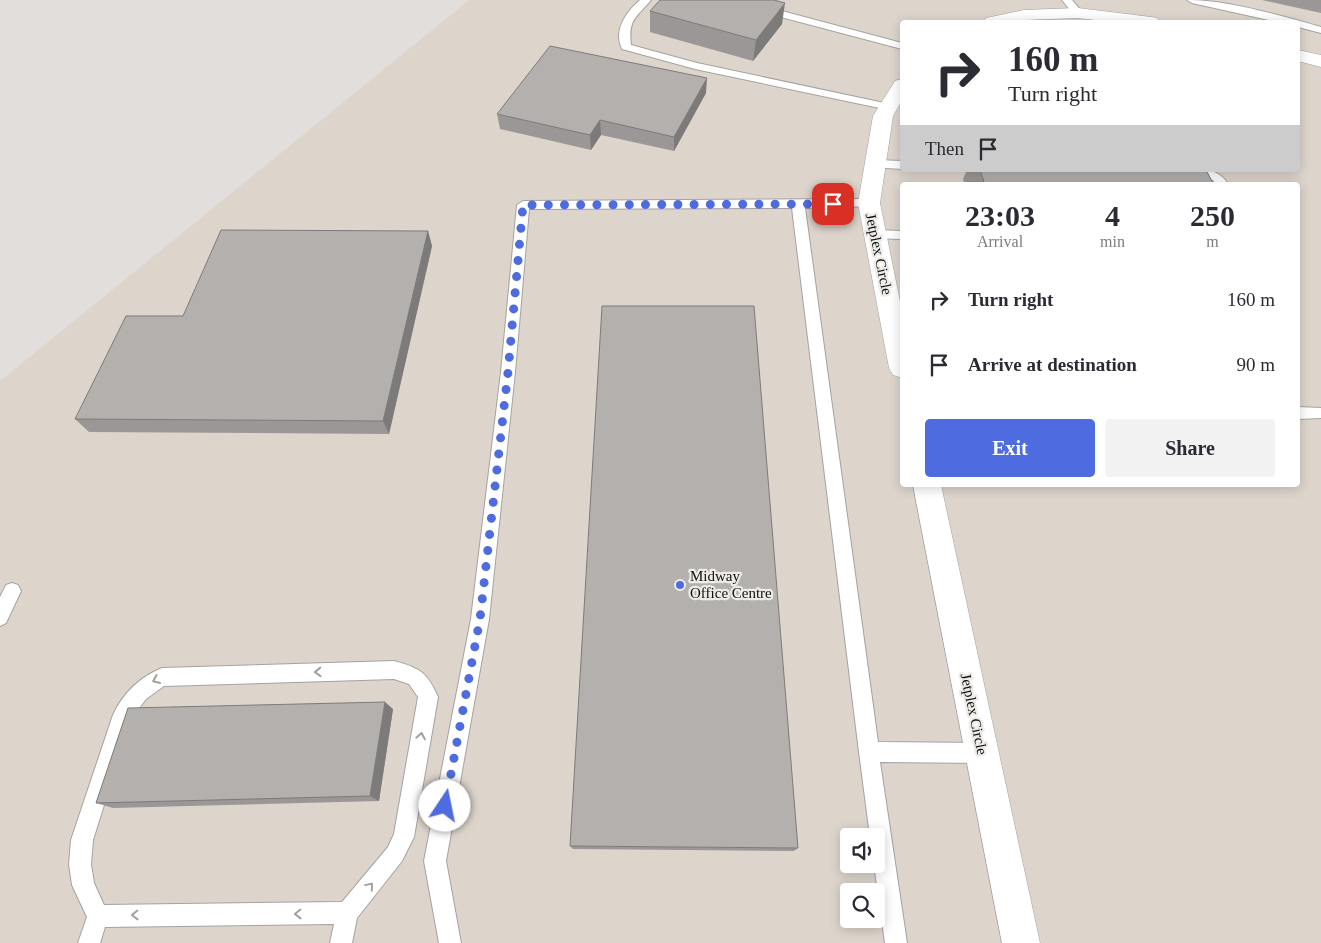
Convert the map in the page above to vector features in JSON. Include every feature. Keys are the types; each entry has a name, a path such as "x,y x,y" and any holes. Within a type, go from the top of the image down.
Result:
{"street":[{"path":"1001,20 1073,7 1141,20"},
{"path":"1300,56 1321,61"},
{"name":"Jetplex Circle","path":"900,88 883,116 869,204 900,351"},
{"name":"Jetplex Circle","path":"927,487 1021,943"}],"lane":[{"path":"646,0 633,11 623,30 626,47 695,66 889,107"},
{"path":"728,0 900,45"},
{"path":"1192,0 1281,20"},
{"path":"1300,25 1321,30"},
{"path":"875,164 900,165"},
{"path":"1198,172 1217,177 1221,182"},
{"path":"798,204 869,752 896,943"},
{"path":"450,943 435,862 480,619 508,372 523,205 869,204"},
{"path":"875,235 900,235"},
{"path":"1300,413 1317,413"},
{"path":"0,617 12,591"},
{"path":"89,943 98,916 83,885 80,864 82,840 123,715 131,700 146,685 162,677 394,670 410,674 422,682 428,697 404,837 395,854 347,913 341,943"},
{"path":"869,752 982,753"},
{"path":"98,916 347,913"}],"shaded area":[{"path":"469,0 1321,0 1321,943 0,943 0,381"}],"building":[{"path":"660,0 774,0 785,3 756,40 650,11"},
{"path":"550,46 707,78 674,137 600,120 590,135 497,114"},
{"path":"981,172 1207,172 1212,182 984,182"},
{"path":"221,230 428,231 383,421 75,419 126,316 183,316"},
{"name":"Midway Office Centre","path":"602,306 754,306 798,848 570,846"},
{"path":"385,702 370,796 96,803 128,708"}],"place":[{"name":"Midway Office Centre","path":"680,585"}],"route":[{"path":"445,806 480,619 508,372 523,205 833,204"}]}
